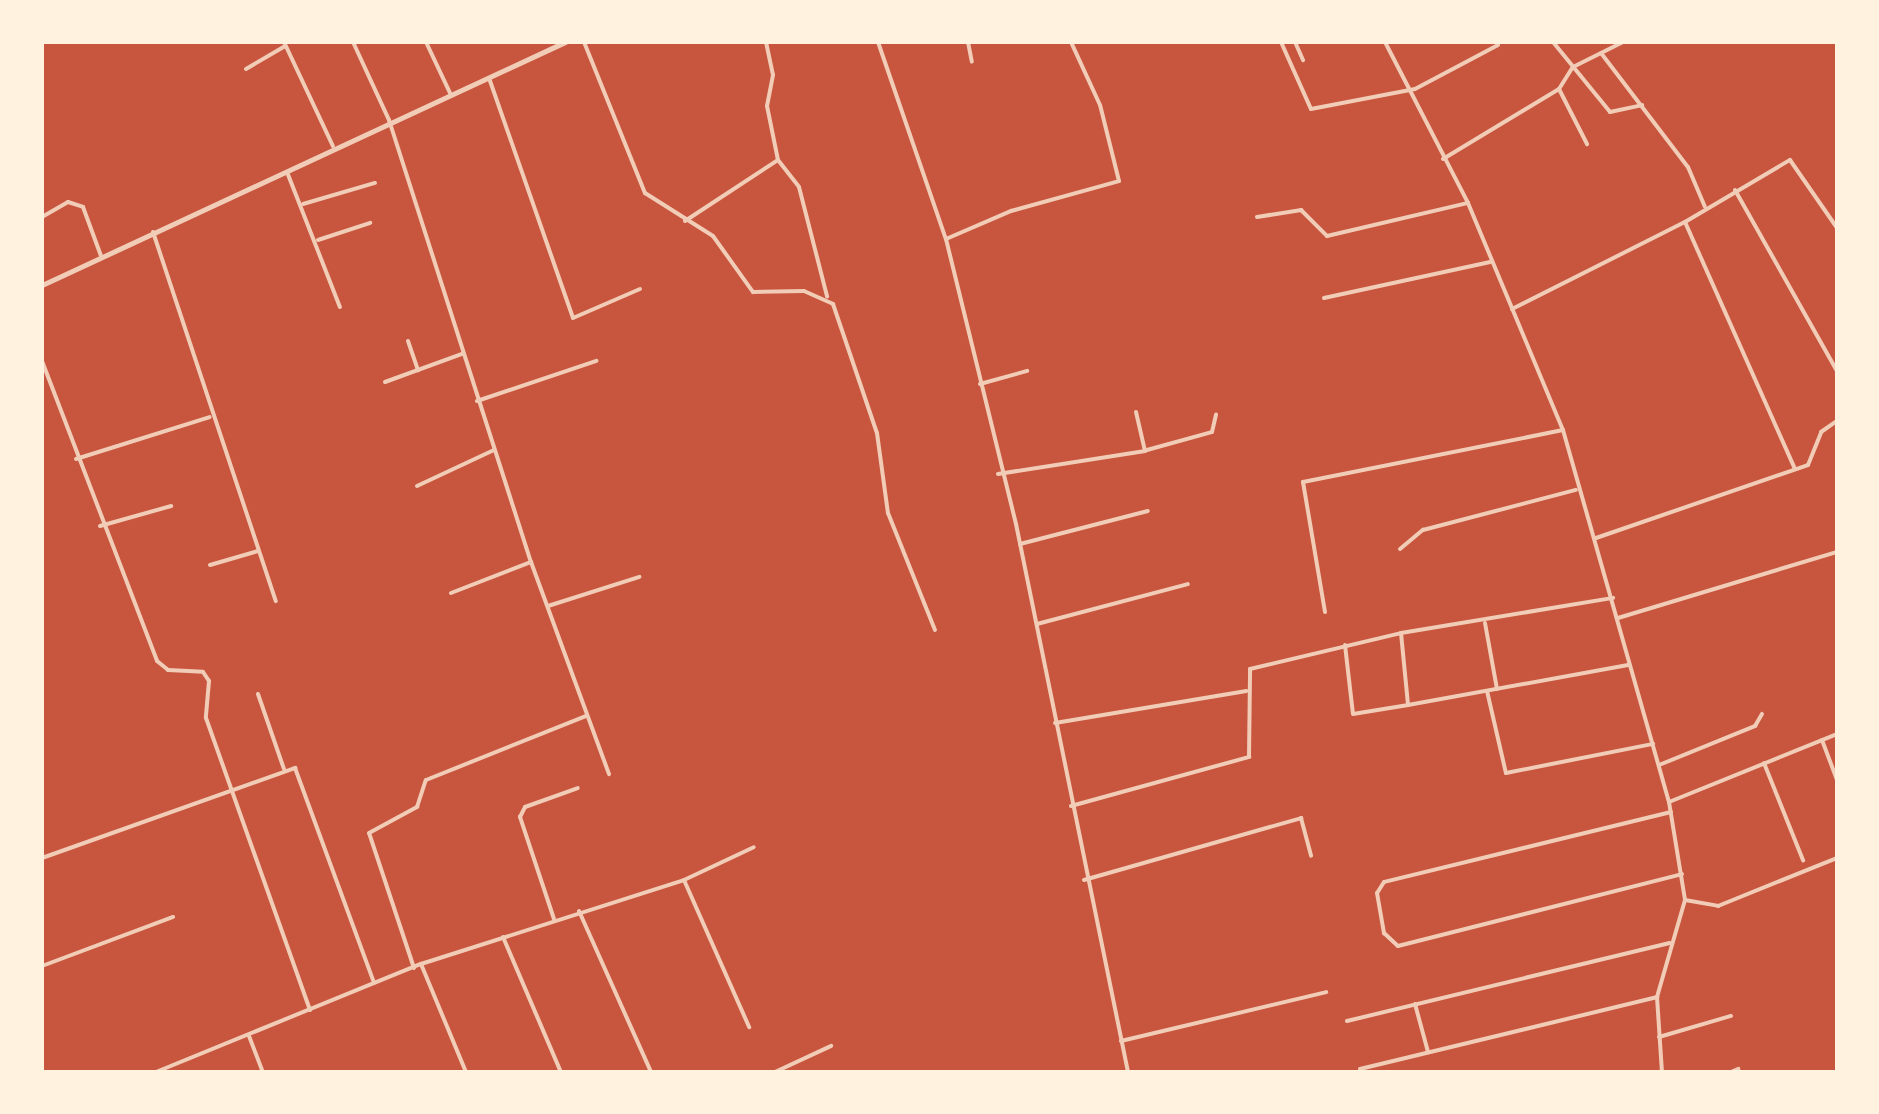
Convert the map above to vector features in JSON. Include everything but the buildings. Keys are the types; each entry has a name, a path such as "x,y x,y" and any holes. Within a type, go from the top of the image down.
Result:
{"street":[{"path":"353,42 389,120 531,562 609,774"},
{"path":"426,42 450,93"},
{"path":"42,285 333,146 565,42"},
{"path":"584,42 640,187 685,221 713,236 753,292 827,296"},
{"path":"766,42 773,75 767,106 778,160 799,187 827,296 877,433 888,513 935,630"},
{"path":"878,42 946,239 998,474 1020,544 1084,880 1128,1072"},
{"path":"968,42 972,62"},
{"path":"946,239 1011,211 1119,181 1100,105 1071,42"},
{"path":"1281,42 1306,108 1415,89 1498,45"},
{"path":"1295,42 1303,60"},
{"path":"1385,42 1415,89 1443,159 1468,203 1490,262 1563,430 1576,490 1596,538 1669,802 1685,900 1670,943 1657,997 1662,1072"},
{"path":"1553,42 1610,112 1642,105"},
{"path":"1443,159 1559,89 1573,67 1623,42"},
{"path":"246,69 285,44 333,146"},
{"path":"1601,53 1688,167 1705,207"},
{"path":"488,76 573,318 640,289"},
{"path":"1559,89 1587,144"},
{"path":"685,221 778,160"},
{"path":"1512,309 1685,222 1705,207 1794,160 1837,228"},
{"path":"286,170 318,240 340,307"},
{"path":"303,204 375,183"},
{"path":"1735,190 1837,371"},
{"path":"42,217 68,202 83,207 101,256"},
{"path":"1257,217 1301,210 1327,236 1468,203"},
{"path":"1685,222 1795,469"},
{"path":"318,240 370,223"},
{"path":"153,232 210,417 276,601"},
{"path":"1324,298 1490,262"},
{"path":"408,341 418,370"},
{"path":"385,382 463,354"},
{"path":"42,361 100,526 157,661 168,670 203,672 209,681 206,718 310,1010"},
{"path":"477,401 596,361"},
{"path":"980,384 1027,371"},
{"path":"1136,412 1145,451"},
{"path":"998,474 1145,451 1212,432 1216,414"},
{"path":"76,459 210,417"},
{"path":"1596,538 1811,462 1821,432 1837,421"},
{"path":"1325,612 1303,482 1563,430"},
{"path":"417,486 494,450"},
{"path":"1400,549 1423,530 1576,490"},
{"path":"1837,505 1837,515"},
{"path":"100,526 171,506"},
{"path":"1020,544 1148,511"},
{"path":"210,565 258,551"},
{"path":"1618,618 1837,552"},
{"path":"451,593 531,562"},
{"path":"548,606 639,577"},
{"path":"1037,624 1188,584"},
{"path":"1071,806 1249,757 1246,671 1401,633 1485,623 1613,598"},
{"path":"1485,623 1497,689"},
{"path":"1401,633 1408,705"},
{"path":"1345,645 1353,714 1629,665"},
{"path":"1055,723 1246,691"},
{"path":"1487,691 1506,773 1653,744"},
{"path":"258,694 284,769"},
{"path":"1659,765 1755,726 1762,714"},
{"path":"414,968 369,833 417,807 426,780 586,716"},
{"path":"1669,802 1837,734"},
{"path":"1822,740 1837,780"},
{"path":"1764,763 1803,860"},
{"path":"42,858 284,769 300,773 374,983"},
{"path":"554,919 520,817 525,807 578,788"},
{"path":"1671,812 1391,880 1377,893 1384,933 1398,946 1682,874"},
{"path":"1084,880 1301,818 1311,856"},
{"path":"156,1072 421,964 579,911 684,880 754,847"},
{"path":"1685,900 1718,906 1837,858"},
{"path":"684,880 749,1027"},
{"path":"579,911 651,1072"},
{"path":"42,966 173,917"},
{"path":"503,937 561,1072"},
{"path":"1347,1021 1670,943"},
{"path":"421,964 466,1072"},
{"path":"1121,1041 1326,992"},
{"path":"1360,1069 1657,997"},
{"path":"1415,1004 1428,1053"},
{"path":"1659,1037 1731,1016"},
{"path":"249,1036 263,1072"},
{"path":"775,1072 831,1046"},
{"path":"1731,1072 1738,1069"}]}
